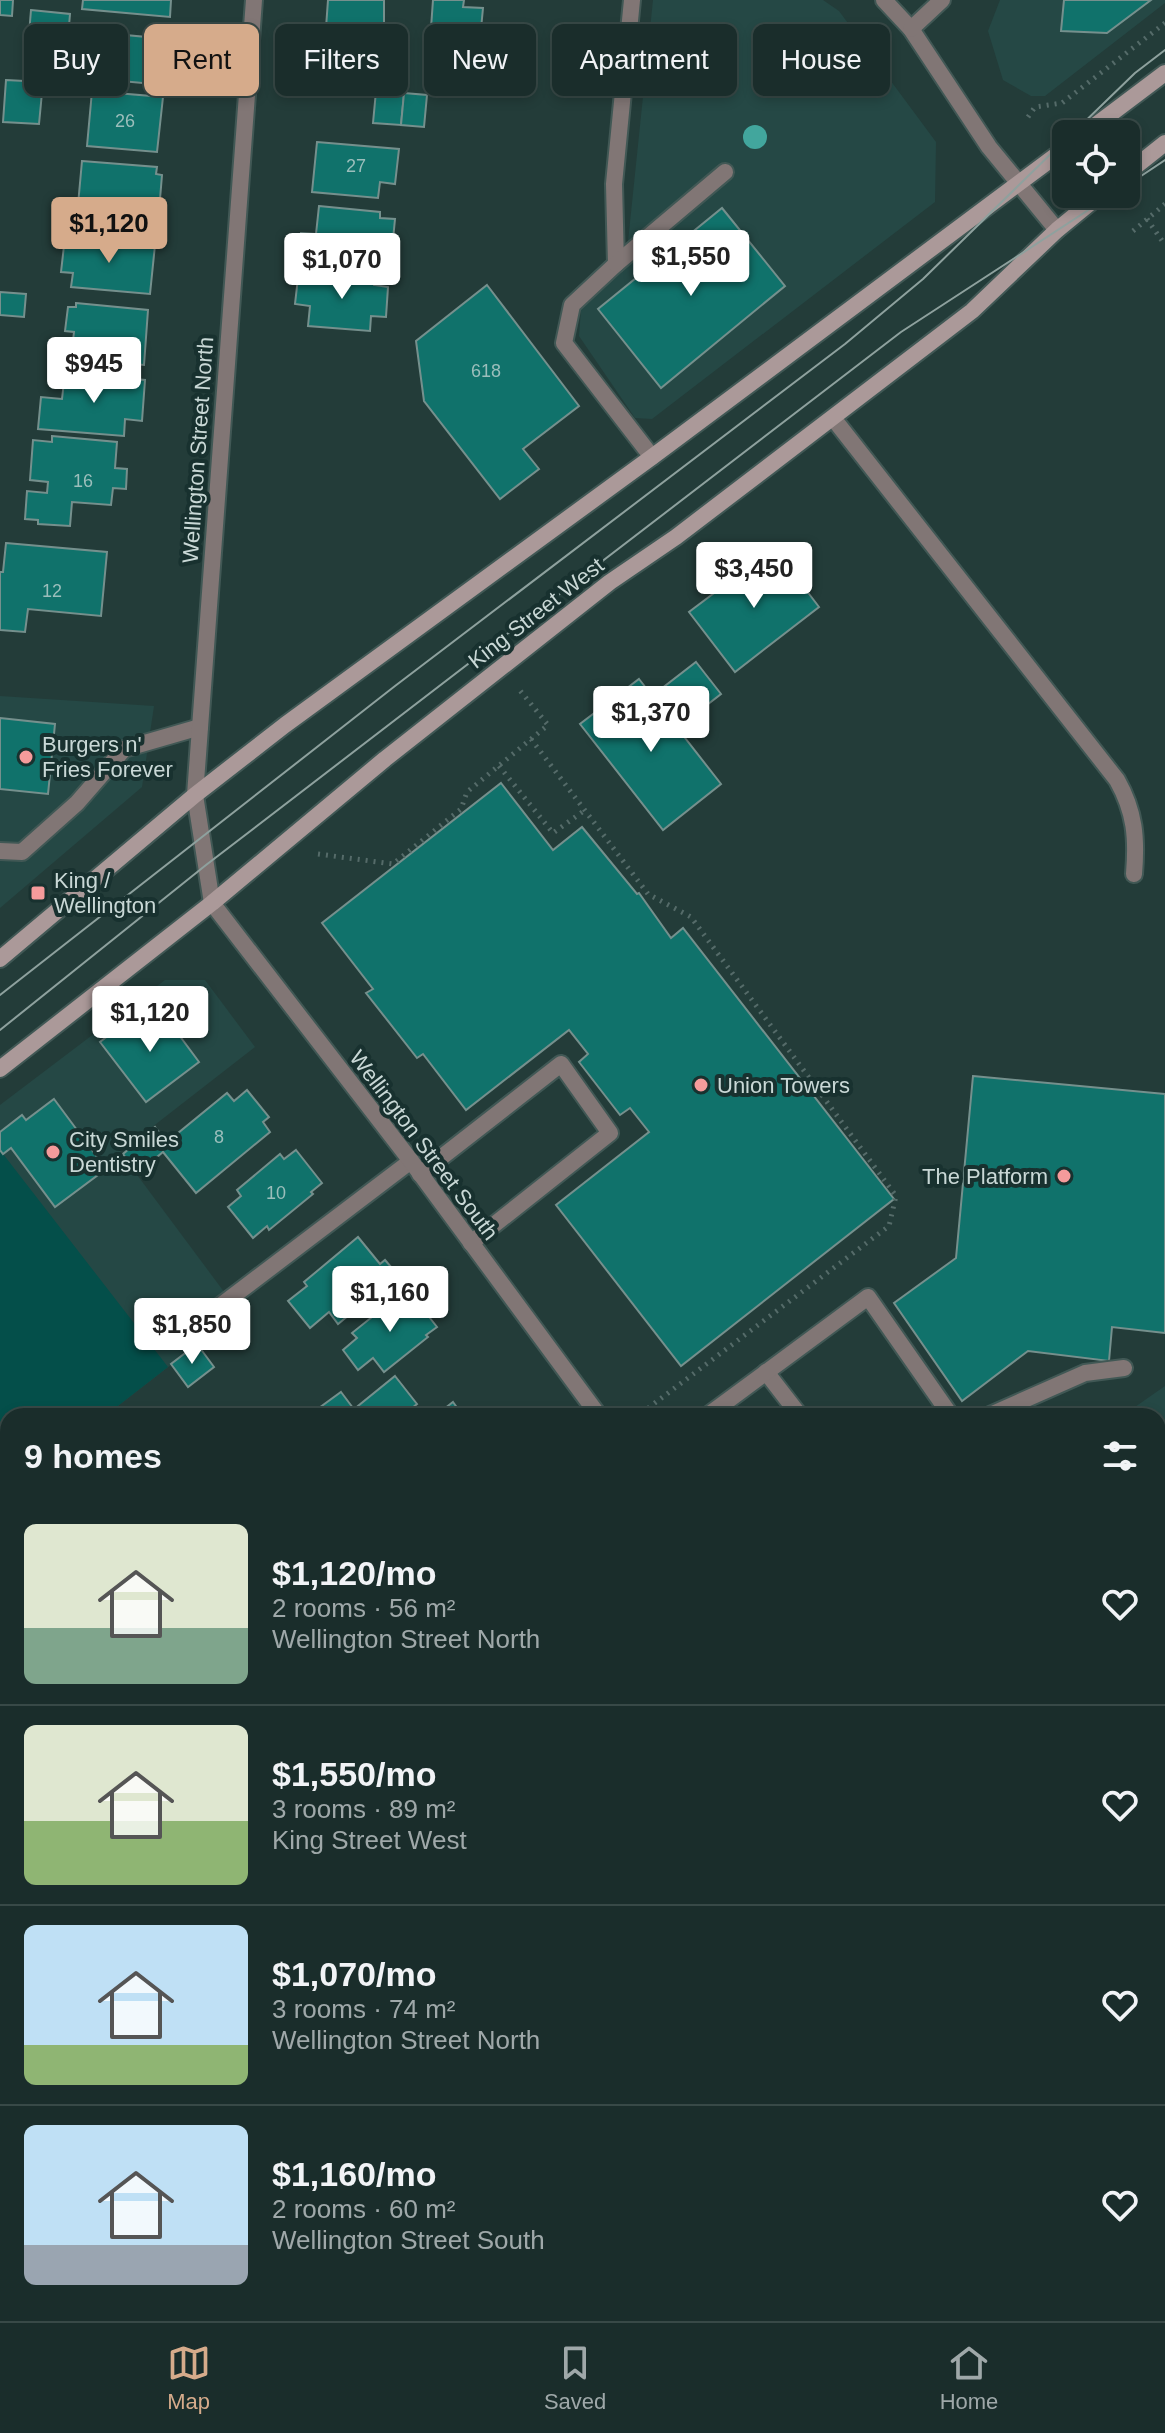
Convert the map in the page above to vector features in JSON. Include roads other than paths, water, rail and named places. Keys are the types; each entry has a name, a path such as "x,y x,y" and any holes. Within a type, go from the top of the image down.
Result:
{"main road":[{"path":"1103,120 1165,73"},
{"path":"1140,163 1165,143"},
{"path":"0,959 195,795 285,725 1052,159"},
{"name":"King Street West","path":"0,1069 212,903 385,759 597,592 972,311 1084,208"}],"street":[{"name":"Wellington Street North","path":"212,903 195,795 254,0"},
{"path":"616,264 614,184 632,0"},
{"path":"884,0 911,29 989,147 1057,230"},
{"path":"911,29 942,0"},
{"path":"652,457 564,343 572,305 725,172"},
{"path":"833,418 1117,780 1126,796 1137,838 1134,874"},
{"path":"0,851 22,852 77,803 124,749 200,727"},
{"name":"Wellington Street South","path":"212,903 415,1168 593,1408"},
{"path":"220,1306 561,1064 610,1133 471,1243"},
{"path":"718,1408 868,1297 945,1408"},
{"path":"1006,1408 1085,1373 1124,1368"},
{"path":"766,1372 794,1408"}],"tram line":[{"path":"1086,120 1135,73 1165,50"},
{"path":"0,995 395,686 845,344 923,279 1052,153"},
{"path":"1140,177 1165,160"},
{"path":"0,1030 206,865 901,332 1091,208"}],"place":[{"name":"Burgers n' Fries Forever","path":"26,757"},
{"name":"King / Wellington","path":"38,893"},
{"name":"Union Towers","path":"701,1085"},
{"name":"City Smiles Dentistry","path":"53,1152"},
{"name":"The Platform","path":"1064,1176"}]}
